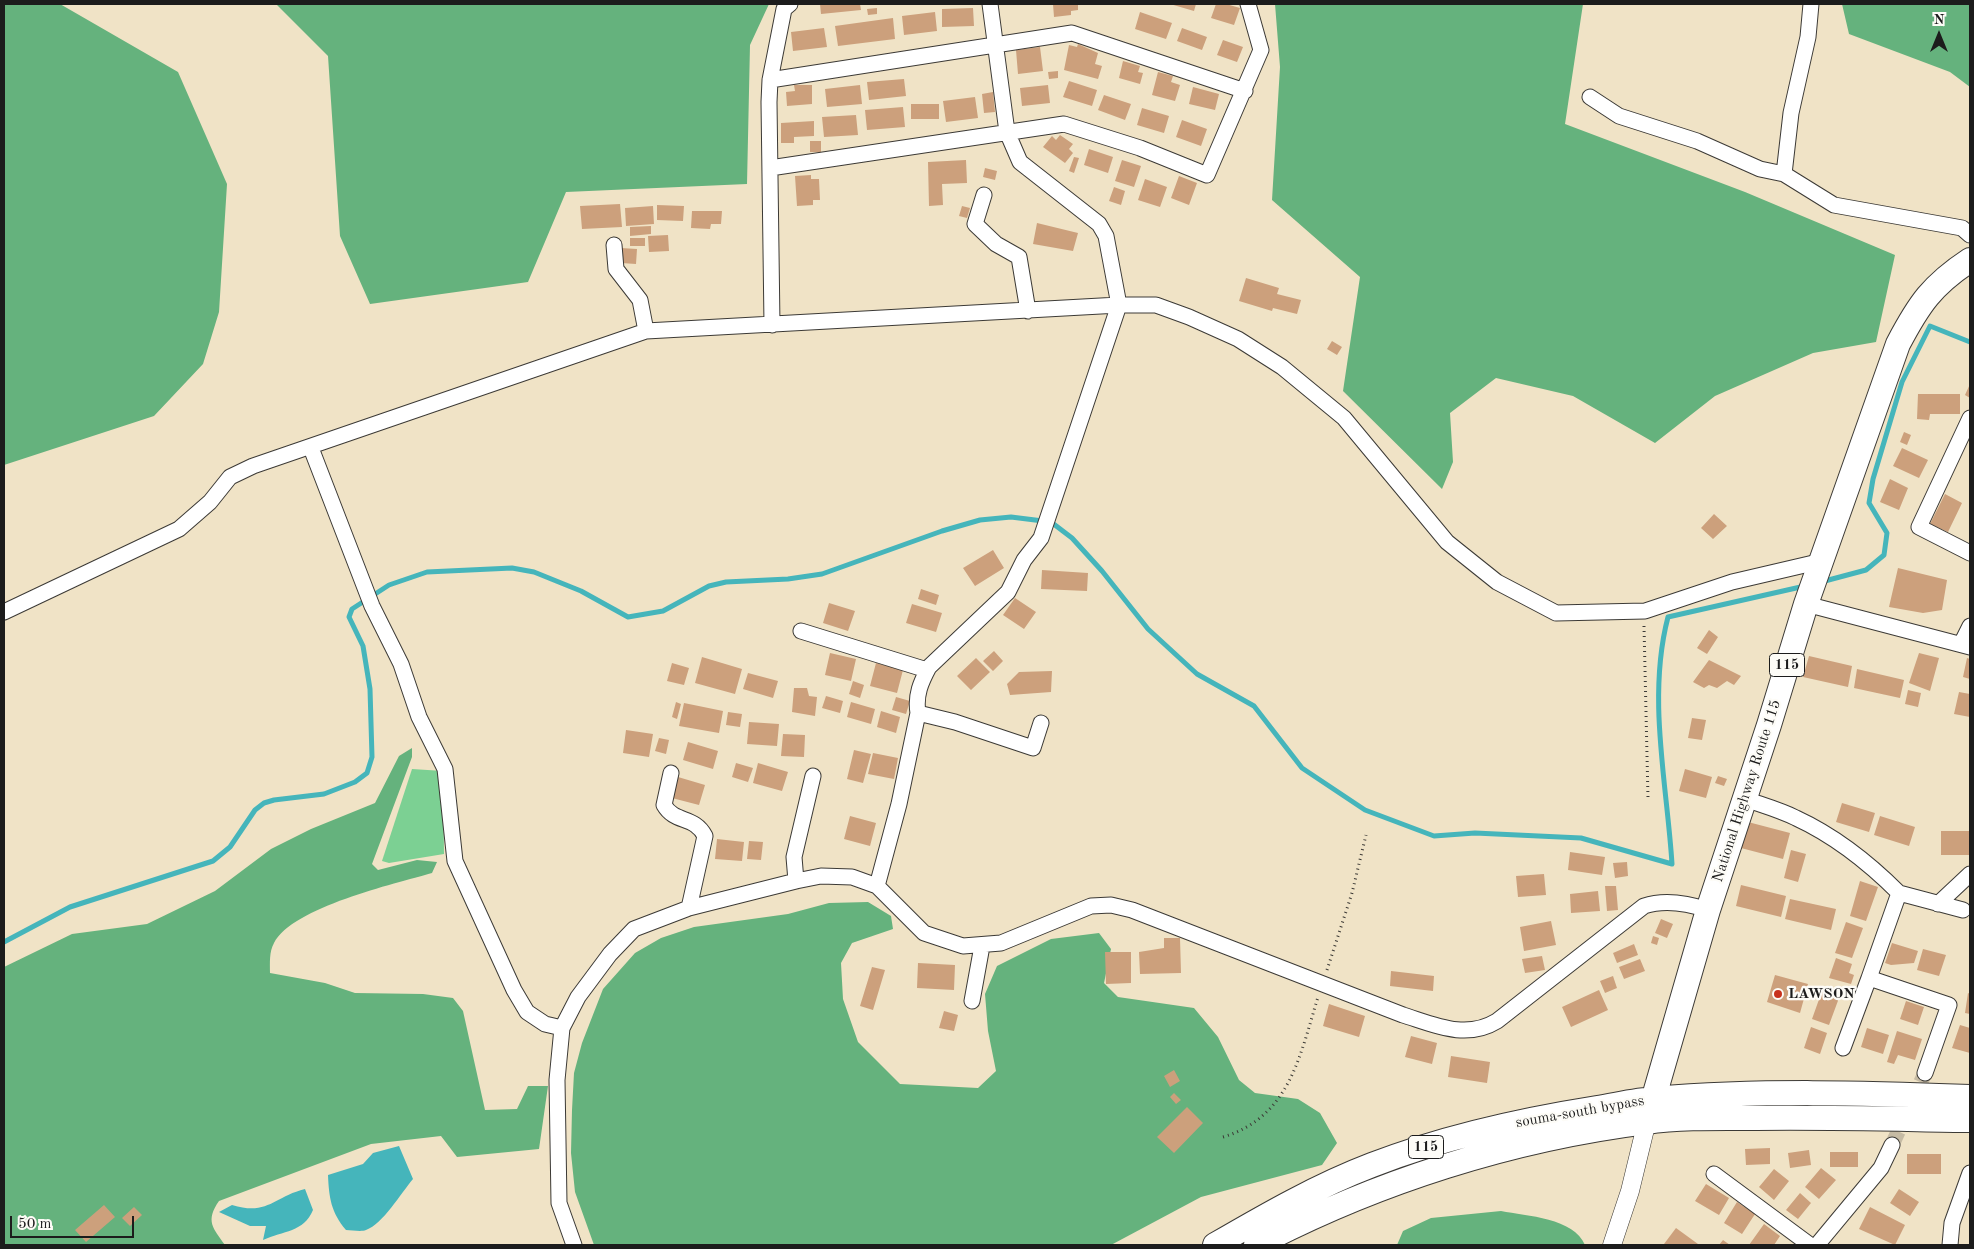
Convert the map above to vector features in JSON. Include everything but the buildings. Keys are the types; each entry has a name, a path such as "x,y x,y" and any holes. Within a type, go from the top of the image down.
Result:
{"highway":[{"name":"National Highway Route 115","path":"1647,1121 1708,910 1806,604 1898,344 1915,310 1930,292 1949,274 1970,260"},
{"name":"souma-south bypass","path":"1215,1245 1306,1194 1372,1165 1440,1143 1507,1125 1654,1099 1806,1093 1970,1097"},
{"name":"souma-south bypass","path":"1256,1245 1314,1216 1374,1191 1438,1170 1509,1149 1647,1121 1795,1118 1970,1120"}],"street":[{"path":"772,325 770,80 784,9 790,4"},
{"path":"877,886 899,804 918,713 916,700 922,679 927,670 1008,592 1024,560 1041,538 1119,305 1106,236 1099,224 1020,162 1006,132 990,4"},
{"path":"770,168 1064,124 1140,148 1207,175 1245,91 1261,50 1248,4"},
{"path":"1784,174 1791,113 1808,36 1811,4"},
{"path":"770,80 1072,33 1245,91"},
{"path":"1590,97 1619,116 1697,141 1760,169 1784,174 1834,205 1962,228 1970,235"},
{"path":"984,195 975,224 996,244 1019,257 1028,310"},
{"path":"614,245 616,269 640,300 646,331"},
{"path":"4,612 179,528 210,502 230,477 253,466 311,448 646,331 1119,305 1156,305 1190,317 1238,339 1282,367 1344,418 1447,542 1497,582 1556,613 1645,611 1732,582 1822,560"},
{"path":"1970,418 1919,527 1970,553"},
{"path":"311,448 372,606 401,664 419,717 445,770 455,861 514,990 527,1012 545,1024 562,1028"},
{"path":"1806,604 1966,645 1970,626"},
{"path":"801,631 927,670"},
{"path":"918,713 955,722 1033,748 1041,723"},
{"path":"671,773 664,805 669,814 699,826 705,836 688,908"},
{"path":"796,881 794,857 813,776"},
{"path":"1745,799 1796,818 1828,837 1870,864 1899,893 1962,910"},
{"path":"1938,904 1970,874"},
{"path":"574,1245 558,1203 558,1080 562,1028 578,997 610,954 634,929 688,908 821,876 852,877 877,886 924,933 963,946 982,946 1001,943 1091,906 1111,904 1132,910 1440,1027 1460,1031 1478,1031 1497,1021 1644,906 1655,902 1672,902 1688,904 1708,910"},
{"path":"1842,1048 1899,893"},
{"path":"972,1001 982,946"},
{"path":"1869,978 1949,1006 1924,1073"},
{"path":"1612,1245 1630,1191 1647,1121"},
{"path":"1817,1245 1881,1168 1892,1145"},
{"path":"1950,1245 1952,1223 1970,1173"},
{"path":"1714,1174 1810,1245"}],"path":[{"path":"1645,611 1643,643 1648,798"},
{"path":"1223,1137 1234,1134 1270,1110 1292,1080 1352,893 1366,835"}],"green space":[{"path":"4,4 60,4 178,72 227,184 219,312 203,364 154,416 4,465"},
{"path":"276,4 769,4 750,45 747,184 566,192 528,282 370,304 340,236 328,56"},
{"path":"1275,4 1583,4 1565,124 1745,192 1895,255 1876,342 1813,353 1715,396 1655,443 1573,396 1496,378 1450,413 1453,462 1442,489 1343,391 1360,277 1272,200 1280,67"},
{"path":"1842,4 1970,4 1970,87 1950,72 1849,34"},
{"path":"412,748 412,757 372,864 378,870 417,860 437,862 432,873 370,890 301,918 285,930 272,946 270,973 325,983 355,993 423,994 453,998 463,1011 485,1110 517,1109 528,1086 548,1086 539,1149 457,1157 441,1136 371,1144 219,1201 212,1214 212,1224 225,1245 4,1245 4,967 72,934 147,924 215,891 271,849 311,829 375,803 399,756"},
{"path":"412,769 443,771 444,854 389,863 382,861"},
{"path":"868,902 891,916 893,929 852,943 841,963 843,999 858,1042 900,1084 978,1088 996,1071 988,1031 985,994 997,966 1051,939 1099,933 1111,949 1104,983 1118,997 1194,1008 1218,1037 1239,1080 1255,1093 1298,1099 1320,1113 1337,1143 1322,1165 1201,1197 1111,1245 594,1245 575,1192 571,1153 572,1110 574,1073 582,1043 603,989 635,953 661,938 694,927 788,914 829,903"},
{"path":"1501,1211 1536,1217 1560,1224 1571,1229 1585,1245 1397,1245 1403,1231 1431,1218"}],"water":[{"path":"399,1146 413,1179 385,1215 372,1227 364,1231 346,1230 334,1211 329,1191 328,1175 363,1164 373,1153"},
{"path":"305,1189 313,1210 309,1217 304,1223 292,1230 263,1240 266,1226 250,1226 219,1212 232,1205 244,1208 262,1207"}],"waterway":[{"path":"1821,582 1866,570 1884,555 1887,533 1869,503 1873,479 1902,382 1930,326 1970,342"},
{"path":"4,942 70,907 213,861 230,847 255,810 264,803 324,794 355,782 367,773 372,757 370,689 363,646 349,617 352,609 389,585 427,572 512,568 534,572 581,591 628,617 663,611 709,586 726,582 788,579 822,574 942,531 980,520 1011,517 1051,522 1072,538 1102,571 1148,629 1197,674 1254,706 1302,768 1365,810 1434,836 1475,833 1581,838 1672,864 1660,741 1659,709 1662,647 1668,617 1805,586"}],"tunnel":[{"path":"1892,1145 1925,1073"}],"place":[{"name":"LAWSON","path":"1778,994"}]}
